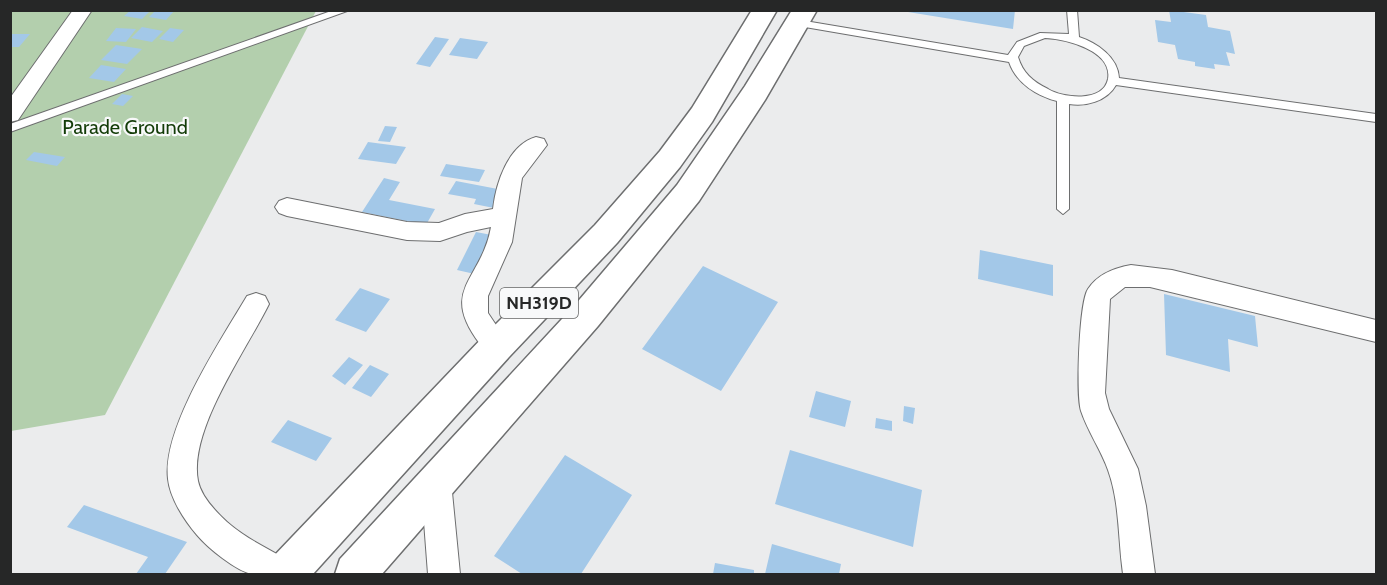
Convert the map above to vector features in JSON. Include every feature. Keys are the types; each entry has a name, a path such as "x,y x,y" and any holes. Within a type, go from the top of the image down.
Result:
{"highway":[{"path":"761,17 796,26"},
{"name":"NH319D","path":"284,574 497,346 606,234 670,159 702,115 761,17"},
{"name":"NH319D","path":"355,574 586,316 688,193 796,26"}],"street":[{"path":"10,115 83,10"},
{"path":"497,346 474,311 474,299 499,247 502,216 512,176 522,159 536,145"},
{"path":"287,207 407,231 440,232 465,223 502,216"},
{"path":"1138,574 1131,506 1123,470 1095,411 1091,393 1097,296 1106,283 1122,275 1172,280 1377,331"},
{"path":"255,304 201,405 184,450 182,477 190,501 217,534 284,574"},
{"path":"436,482 444,574"}],"lane":[{"path":"10,128 345,10"},
{"path":"1072,10 1074,38"},
{"path":"796,26 1012,59"},
{"path":"1059,35 1074,38 1088,44 1105,56 1114,71 1114,81 1108,90 1098,96 1084,100 1063,99 1035,89 1023,80 1015,70 1012,59 1021,43 1031,37 1059,35"},
{"path":"1114,81 1377,118"},
{"path":"1063,99 1063,209"}],"green space":[{"name":"Parade Ground","path":"11,11 316,11 105,415 11,431"}],"building":[{"path":"131,10 151,10 142,19 124,16"},
{"path":"156,10 175,10 166,20 149,17"},
{"path":"908,10 1015,10 1013,29 908,12"},
{"path":"1169,10 1206,15 1208,27 1230,31 1235,54 1226,52 1230,66 1214,64 1215,69 1195,66 1195,62 1178,59 1175,45 1158,42 1155,20 1171,22"},
{"path":"142,27 163,31 152,42 131,38"},
{"path":"116,28 136,29 126,42 106,41"},
{"path":"170,28 184,30 173,42 159,39"},
{"path":"10,34 30,34 19,47 10,47"},
{"path":"435,37 449,39 430,67 416,64"},
{"path":"460,38 488,42 477,59 449,55"},
{"path":"116,45 142,49 127,64 101,60"},
{"path":"101,65 126,69 114,82 89,78"},
{"path":"122,94 133,96 123,106 112,104"},
{"path":"385,126 397,127 390,142 378,141"},
{"path":"368,142 406,147 396,164 358,159"},
{"path":"34,152 65,157 57,166 26,160"},
{"path":"446,164 485,170 479,182 440,176"},
{"path":"384,178 400,182 389,200 435,209 426,225 362,212"},
{"path":"456,181 503,190 494,208 474,204 476,199 448,194"},
{"path":"476,232 497,236 479,275 457,270"},
{"path":"980,250 1053,265 1053,296 978,279"},
{"path":"703,266 778,302 721,391 642,349"},
{"path":"360,288 390,299 366,332 335,320"},
{"path":"1164,294 1255,316 1258,347 1228,339 1230,372 1166,355"},
{"path":"349,357 363,365 345,385 332,376"},
{"path":"370,365 389,374 371,397 352,388"},
{"path":"816,391 851,401 845,427 809,417"},
{"path":"904,406 915,408 913,424 903,421"},
{"path":"876,418 892,421 892,431 875,428"},
{"path":"288,420 332,438 316,461 271,442"},
{"path":"790,450 922,490 913,547 775,504"},
{"path":"565,455 632,495 581,574 522,574 494,556"},
{"path":"84,505 187,542 165,574 136,574 148,557 67,527"},
{"path":"772,544 841,564 839,574 765,574"},
{"path":"715,563 754,570 754,574 713,574"}]}
